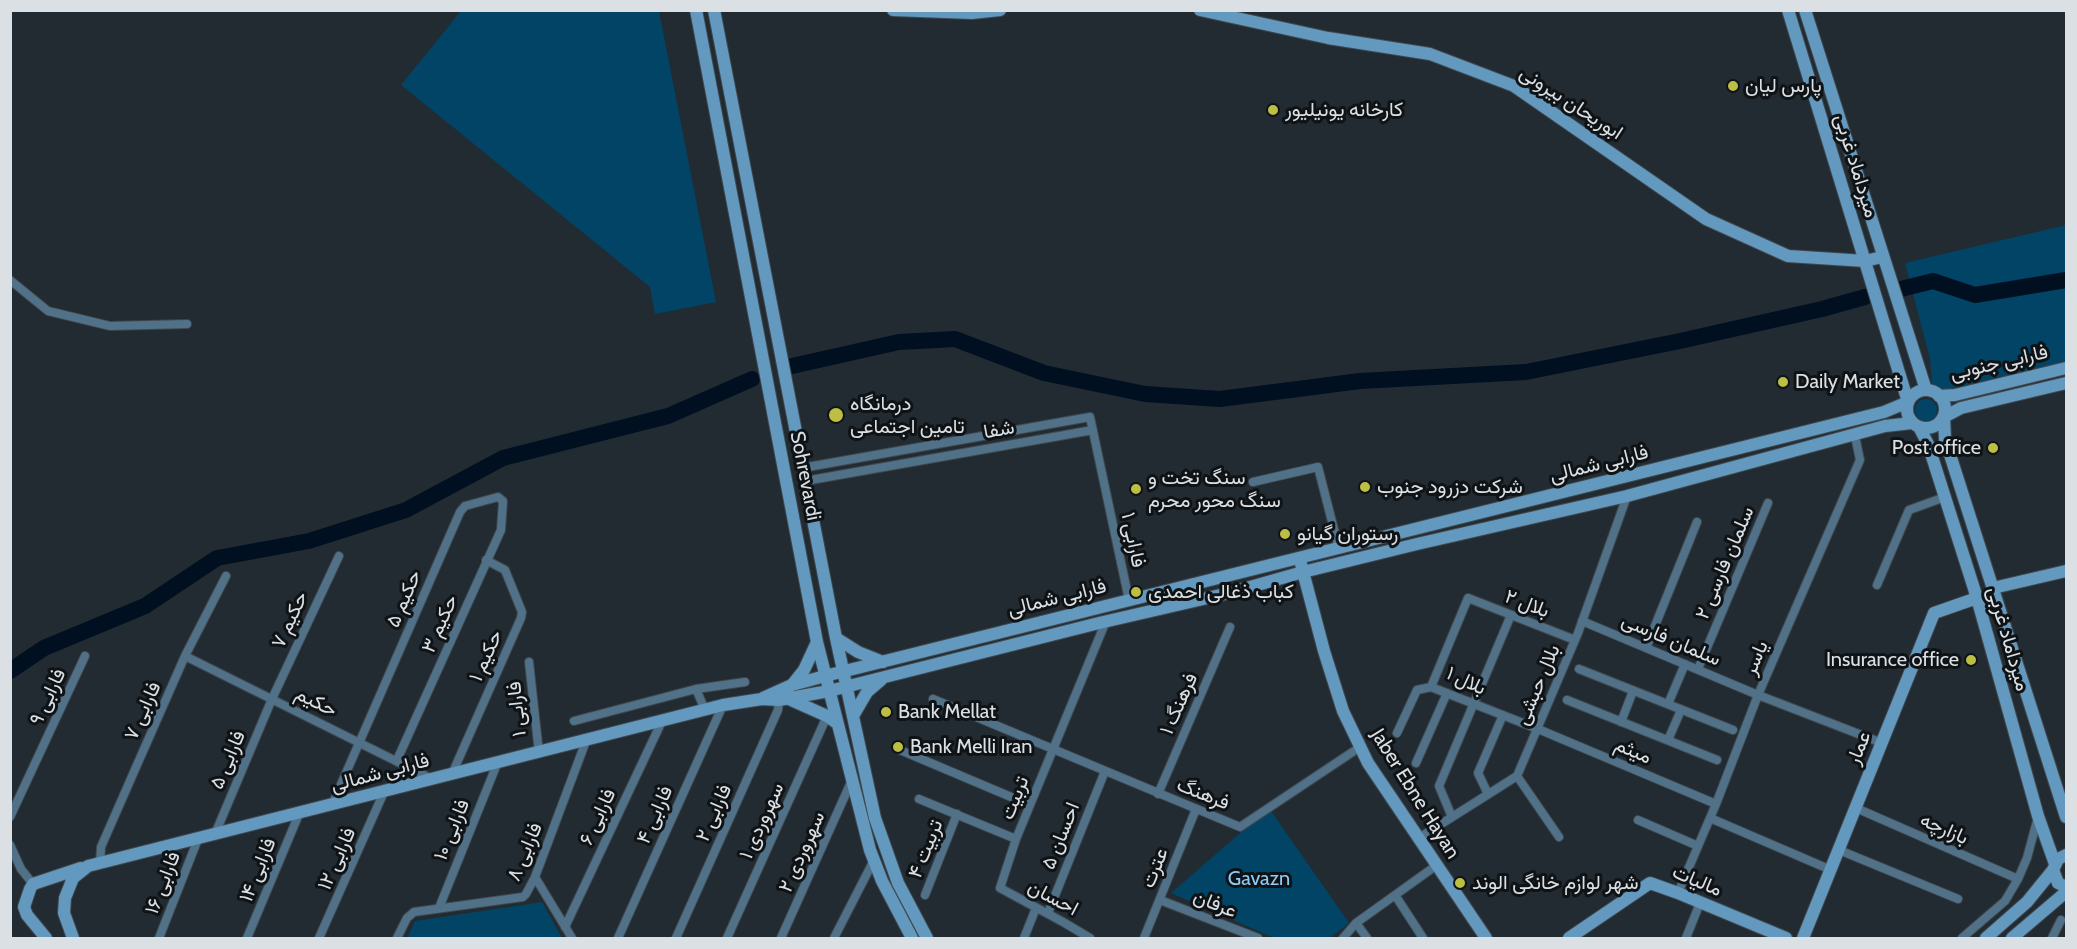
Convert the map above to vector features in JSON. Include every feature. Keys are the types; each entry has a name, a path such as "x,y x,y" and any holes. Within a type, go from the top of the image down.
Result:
{"street":[{"name":"Sohrevardi","path":"696,10 817,642 874,860 882,881 912,939"},
{"name":"Sohrevardi","path":"714,10 802,468 875,818 898,883 927,939"},
{"path":"893,10 972,13 999,10"},
{"name":"ابوریحان بیرونی","path":"1200,10 1328,38 1430,54 1514,86 1706,219 1788,256 1865,261 1882,257"},
{"name":"میرداماد غربی","path":"1788,10 1908,402"},
{"name":"میرداماد غربی","path":"1805,10 1926,390"},
{"path":"10,280 48,311 110,326 187,324"},
{"name":"فارابی جنوبی","path":"1939,396 1955,395 2067,368"},
{"name":"فارابی جنوبی","path":"1944,417 1961,408 2067,383"},
{"path":"1926,390 1939,396 1945,405 1944,417 1936,426 1924,429 1915,425 1907,413 1908,402 1915,393 1926,390"},
{"name":"فارابی شمالی","path":"762,699 792,685 825,676 1884,412 1908,402"},
{"name":"شفا","path":"802,468 1090,417"},
{"name":"فارابی ۱","path":"1090,417 1129,600"},
{"name":"میرداماد غربی","path":"1944,417 1945,439 2067,817"},
{"name":"میرداماد غربی","path":"1915,425 1928,444 1977,598 2058,883 2067,887"},
{"name":"فارابی شمالی","path":"33,884 94,864 497,764 723,705 762,699 784,700 829,691 1106,621 1229,593 1303,572 1627,496 1886,426 1915,425"},
{"name":"شفا","path":"805,482 1093,430"},
{"name":"یاسر","path":"1678,893 1716,804 1758,695 1860,460 1855,436"},
{"path":"910,449 912,462"},
{"path":"822,465 824,478"},
{"path":"1253,482 1318,467 1338,549"},
{"name":"بلال حبشی","path":"1517,776 1575,639 1627,496"},
{"name":"حکیم ۵","path":"332,805 460,512 465,506 498,497 501,499"},
{"path":"1876,585 1909,510 1945,497"},
{"name":"حکیم ۳","path":"397,760 501,530 501,499"},
{"name":"سلمان فارسی ۲","path":"1698,669 1768,502"},
{"path":"1646,648 1697,522"},
{"name":"حکیم ۷","path":"272,699 339,556"},
{"name":"Jaber Ebne Hayan","path":"1299,558 1340,701 1360,747 1368,763 1486,939"},
{"name":"حکیم ۱","path":"452,774 522,612 505,570 486,560"},
{"path":"1993,588 2067,571"},
{"name":"فارابی ۷","path":"94,864 185,656 226,576"},
{"name":"بلال ۲","path":"1468,598 1575,639"},
{"name":"بلال ۱","path":"1468,598 1431,687 1538,729"},
{"name":"عمار","path":"1803,939 1934,613 1977,598"},
{"path":"1452,817 1439,786 1511,615"},
{"name":"تربیت","path":"1000,888 1030,805 1106,621"},
{"name":"سلمان فارسی","path":"1582,621 1758,695 1882,743"},
{"name":"فرهنگ ۱","path":"1158,794 1230,627"},
{"path":"836,638 858,652 889,661 893,672 867,692 853,716"},
{"path":"792,685 804,670 817,642"},
{"name":"فارابی ۹","path":"10,817 85,656"},
{"name":"حکیم","path":"185,656 432,779"},
{"name":"فارابی ۱","path":"529,662 539,753"},
{"path":"1668,704 1685,664"},
{"path":"1579,669 1732,730"},
{"path":"574,721 696,689 745,682"},
{"path":"1396,733 1417,690 1431,687"},
{"path":"696,689 705,710"},
{"path":"1621,722 1633,691"},
{"path":"1416,763 1447,693"},
{"name":"فارابی ۵","path":"215,834 272,699"},
{"name":"فرهنگ","path":"933,699 1240,828 1360,747"},
{"path":"784,700 827,717 838,724"},
{"name":"فارابی ۲","path":"676,939 784,700"},
{"path":"1567,700 1717,760"},
{"name":"فارابی ۴","path":"618,939 723,705"},
{"path":"1668,740 1681,710"},
{"path":"1488,794 1478,773 1503,715"},
{"name":"سهروردی ۱","path":"728,939 827,717"},
{"name":"فارابی ۶","path":"565,927 662,721"},
{"name":"میثم","path":"1538,729 1716,804"},
{"name":"فارابی ۸","path":"439,908 523,897 535,877 586,741"},
{"path":"900,750 1030,805"},
{"name":"فارابی ۱۰","path":"439,908 497,764"},
{"name":"احسان ۵","path":"1048,913 1105,771"},
{"path":"1419,838 1517,776 1559,837"},
{"name":"سهروردی ۲","path":"781,939 853,779"},
{"name":"فارابی ۱۲","path":"320,939 384,792"},
{"path":"920,799 1017,838"},
{"name":"بازارچه","path":"1856,808 2018,879"},
{"name":"عترت","path":"1144,939 1196,810"},
{"name":"فارابی ۱۴","path":"247,939 299,814"},
{"name":"تربیت ۴","path":"926,895 957,814"},
{"path":"1962,939 2005,901 2027,858 2038,816"},
{"path":"1710,818 1831,870"},
{"path":"1638,820 1698,846"},
{"name":"فارابی ۱۶","path":"159,939 198,839"},
{"path":"10,845 21,869 33,884 24,907 27,915 46,939"},
{"path":"1839,850 1958,899"},
{"path":"1986,939 2027,902 2058,859 2067,855"},
{"path":"834,939 874,860"},
{"path":"73,939 64,913 67,888 73,878 94,864"},
{"path":"1342,939 1356,923 1437,865"},
{"path":"535,877 572,939"},
{"name":"مالیات","path":"1569,939 1650,883 1786,939"},
{"name":"احسان","path":"1000,888 1048,913 1090,939"},
{"path":"2012,939 2067,892"},
{"path":"1395,895 1423,939"},
{"name":"عرفان","path":"1160,900 1238,935 1258,939"},
{"path":"1686,939 1700,903"},
{"path":"397,939 410,914 439,908"},
{"path":"1024,939 1036,908"},
{"path":"2052,939 2061,920"},
{"path":"1356,923 1367,939"}],"green space":[{"path":"461,11 659,11 716,302 655,314 650,287 401,85"},
{"path":"2066,225 2066,361 1946,390 1932,385 1930,359 1905,263"},
{"path":"1926,399 1934,402 1937,410 1934,418 1926,421 1918,418 1915,410 1918,402"},
{"name":"Gavazn","path":"1269,808 1349,923 1330,938 1274,938 1171,893"},
{"path":"542,902 562,938 407,938 415,921"}],"waterway":[{"path":"1901,289 1933,281 1975,295 2066,280"},
{"path":"792,366 899,342 955,339 1044,373 1145,394 1220,399 1360,381 1526,372 1680,341 1865,297"},
{"path":"10,671 44,648 145,606 217,558 309,541 406,510 503,458 668,416 752,379"}],"place":[{"name":"پارس لیان","path":"1733,86"},
{"name":"کارخانه یونیلیور","path":"1273,110"},
{"name":"Daily Market","path":"1783,382"},
{"name":"درمانگاه تامین اجتماعی","path":"836,415"},
{"name":"Post office","path":"1993,448"},
{"name":"شرکت دزرود جنوب","path":"1365,487"},
{"name":"سنگ تخت و سنگ محور محرم","path":"1136,489"},
{"name":"رستوران گیانو","path":"1285,534"},
{"name":"کباب ذغالی احمدی","path":"1136,592"},
{"name":"Insurance office","path":"1971,660"},
{"name":"Bank Mellat","path":"886,712"},
{"name":"Bank Melli Iran","path":"898,747"},
{"name":"شهر لوازم خانگی الوند","path":"1460,883"}]}
